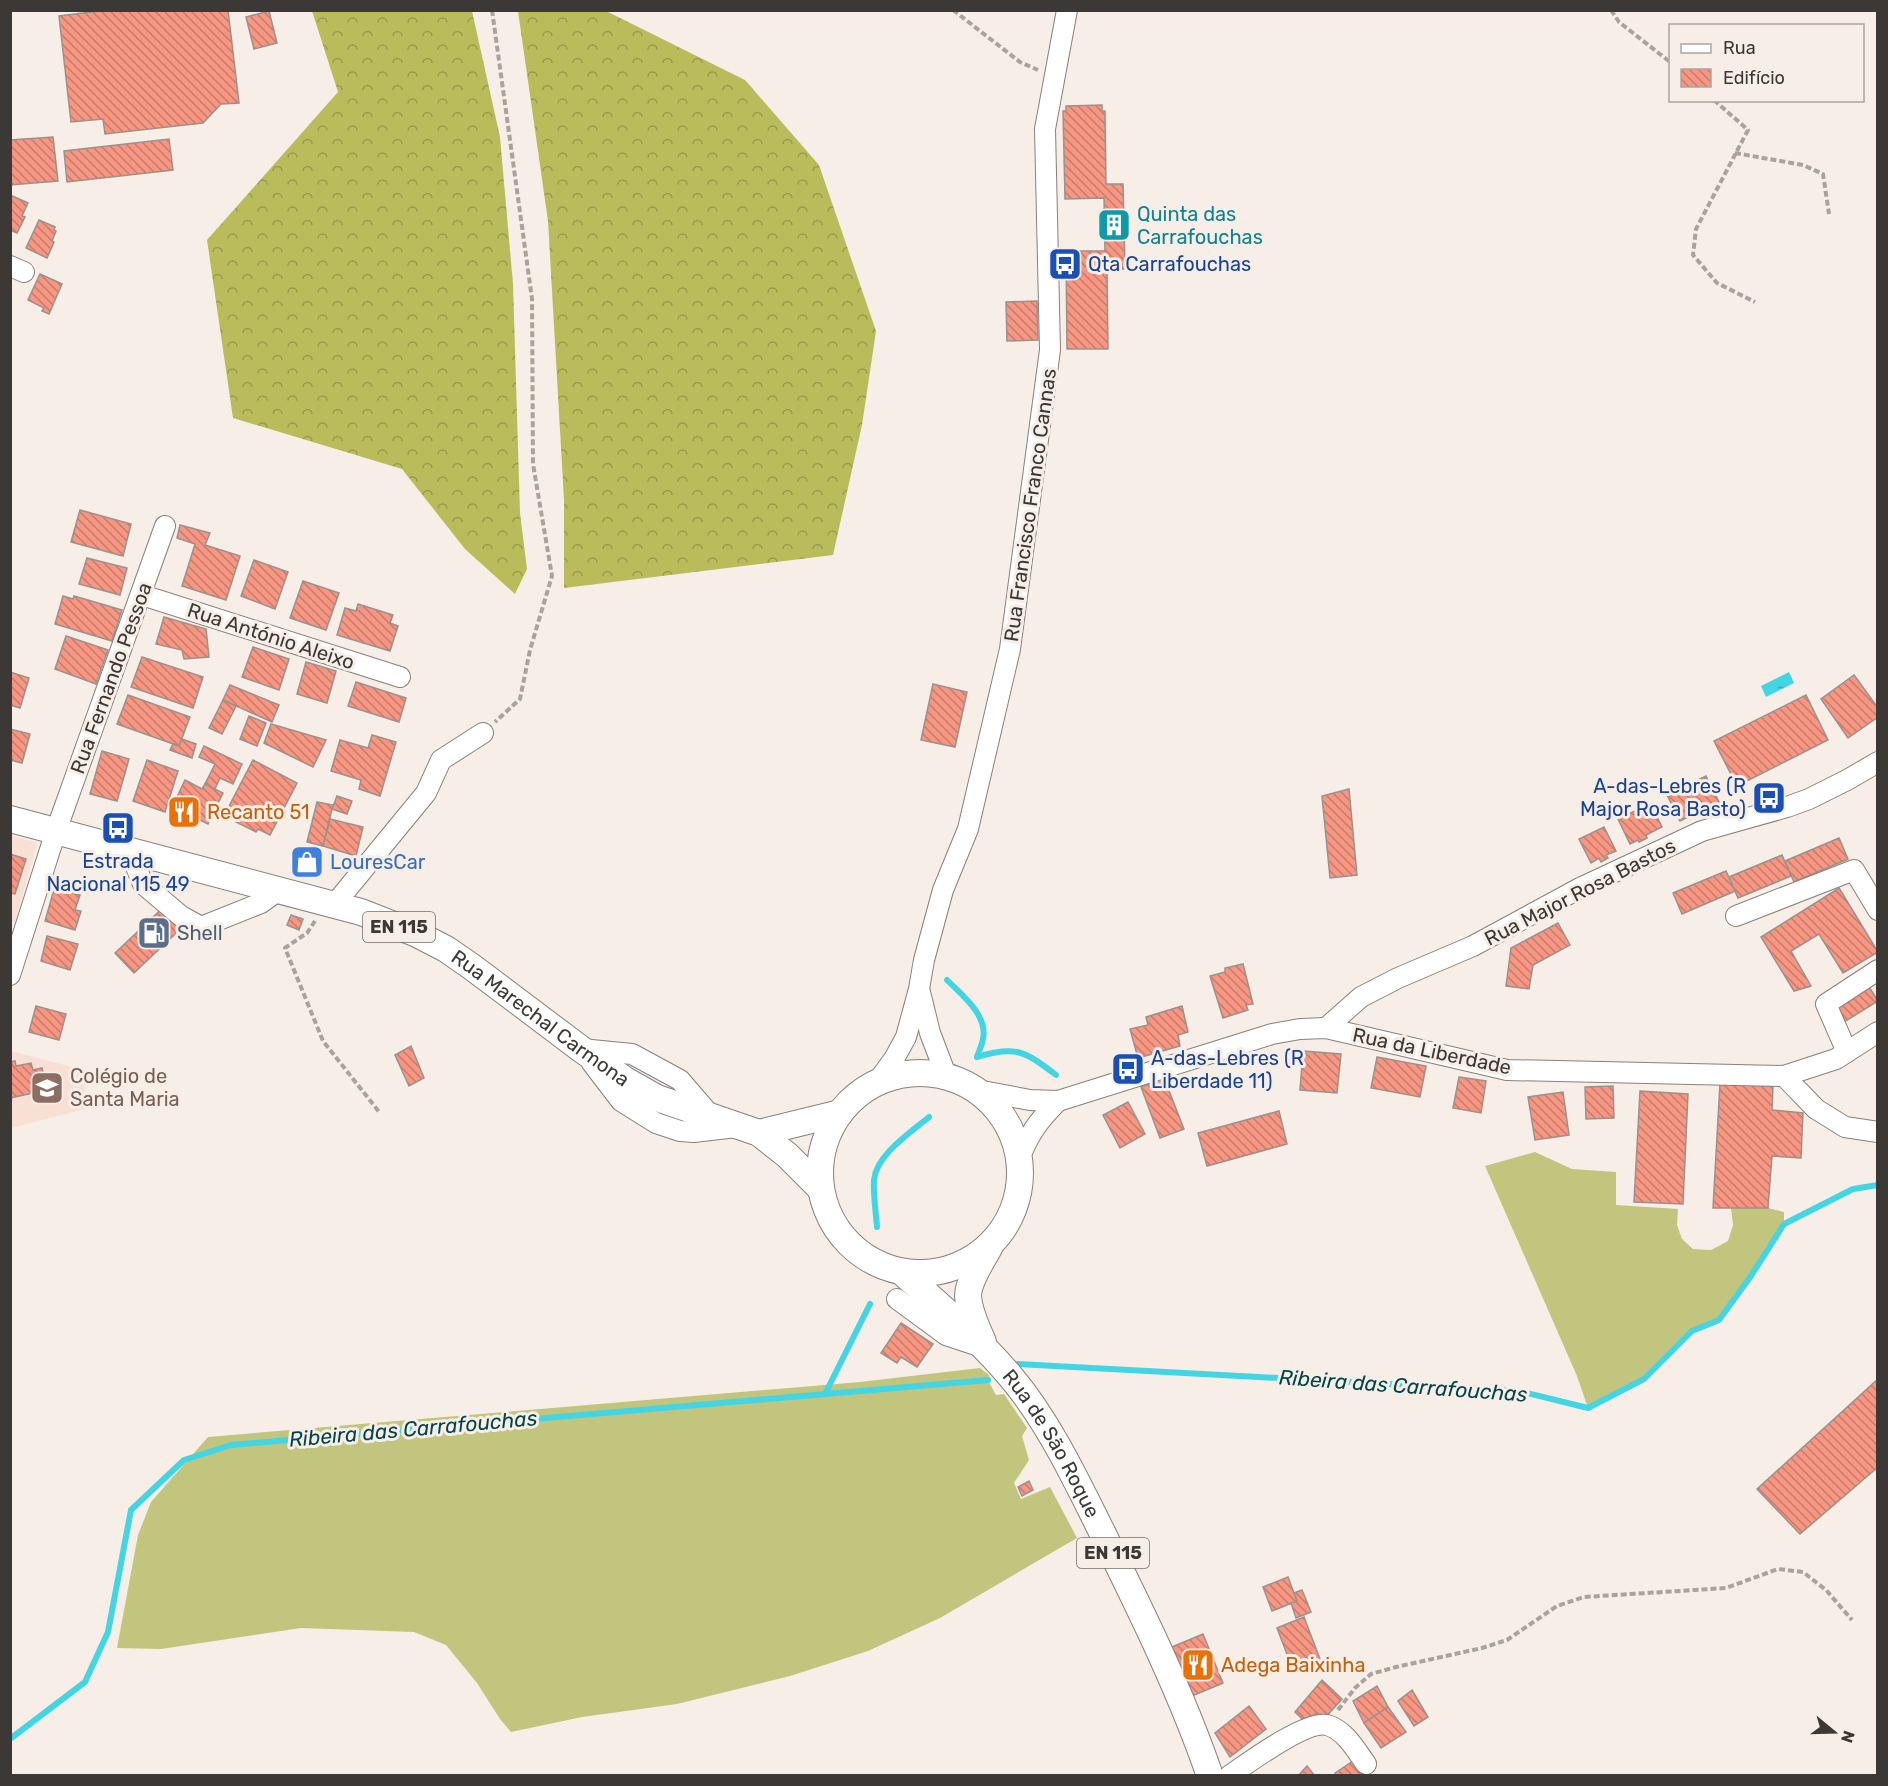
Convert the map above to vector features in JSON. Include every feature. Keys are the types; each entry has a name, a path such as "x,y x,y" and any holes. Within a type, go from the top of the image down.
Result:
{"main road":[{"name":"Rua Marechal Carmona","path":"10,819 361,912 417,933 446,949 626,1080 657,1098 736,1126 787,1155 819,1187"},
{"name":"EN 115","path":"911,1072 946,1076 977,1090 1002,1114 1017,1145 1020,1180 1012,1214 993,1242 965,1263 935,1273 903,1273 873,1263 847,1243 829,1217 819,1187 821,1156 832,1124 840,1113 851,1099 878,1081 911,1072"},
{"path":"736,1126 840,1113"},
{"name":"Rua de São Roque","path":"985,1348 972,1314 968,1294 978,1266 993,1242"},
{"name":"Rua de São Roque","path":"903,1273 985,1348 1012,1378 1040,1417 1090,1508 1142,1612 1197,1738 1210,1776"}],"street":[{"name":"Rua Francisco Franco Cannas","path":"878,1081 906,1037 943,890 968,829 1010,650 1050,350 1046,129 1067,10"},
{"name":"Rua Fernando Pessoa","path":"10,975 56,831 165,526"},
{"name":"Rua António Aleixo","path":"142,595 400,677"},
{"path":"330,904 426,793 441,760 483,733"},
{"name":"Rua Major Rosa Bastos","path":"1326,1028 1361,997 1398,978 1473,946 1581,888 1702,831 1809,799 1878,762"},
{"path":"129,850 143,884 181,916 201,927 261,903 279,890"},
{"path":"1736,916 1854,870 1878,910"},
{"path":"1846,1052 1826,1004 1878,970"},
{"name":"Rua Francisco Franco Cannas","path":"919,989 930,1033 946,1076"},
{"name":"Rua da Liberdade","path":"977,1090 1030,1100 1058,1101 1272,1034 1300,1029 1326,1028 1507,1070 1784,1076 1836,1059 1878,1032"},
{"path":"1784,1076 1816,1109 1845,1127 1878,1132"},
{"name":"Rua da Liberdade","path":"1018,1162 1032,1130 1058,1101"},
{"path":"897,1299 946,1335 985,1348"},
{"path":"1229,1776 1296,1732 1327,1725 1345,1735 1366,1764"}],"path":[{"path":"483,733 520,699 530,650 552,576 533,464 532,299 492,10"},
{"path":"953,10 1020,62 1055,77"},
{"path":"1611,10 1619,22 1669,60"},
{"path":"1716,102 1748,129 1696,229 1693,255 1716,283 1755,302"},
{"path":"1735,153 1803,165 1823,174 1829,214"},
{"path":"330,904 307,933 285,948 323,1041 380,1113"},
{"path":"1327,1725 1355,1688 1371,1674 1507,1640 1557,1606 1584,1597 1726,1588 1778,1569 1803,1572 1826,1590 1852,1620"}],"shaded area":[{"path":"10,835 37,843 15,922 11,921"},
{"name":"Colégio de Santa Maria","path":"11,1051 80,1069 89,1108 11,1128"}],"green space":[{"path":"312,11 472,11 500,137 513,284 520,513 527,569 515,594 465,549 402,469 233,418 207,240 338,92"},
{"path":"518,11 606,11 745,80 819,165 876,331 862,425 833,555 564,588 564,500 548,221"},
{"path":"1535,1152 1572,1169 1616,1172 1616,1205 1678,1209 1677,1225 1682,1239 1693,1249 1711,1250 1728,1241 1733,1225 1731,1208 1768,1208 1784,1212 1784,1224 1751,1276 1719,1320 1692,1331 1644,1379 1588,1408 1577,1376 1485,1166"},
{"path":"980,1368 989,1375 990,1384 996,1395 1004,1394 1027,1428 1022,1436 1029,1460 1014,1483 1021,1499 1050,1487 1077,1538 940,1618 868,1651 790,1676 677,1704 582,1717 511,1732 477,1683 446,1645 414,1632 301,1628 161,1649 117,1648 138,1535 151,1502 208,1437 860,1382"}],"water":[{"path":"1789,672 1794,683 1766,697 1761,686"}],"building":[{"path":"107,10 228,10 239,103 221,104 203,123 105,134 103,119 71,122 59,16"},
{"path":"269,11 277,43 254,49 246,17"},
{"name":"Quinta das Carrafouchas","path":"1102,105 1102,111 1105,111 1106,184 1123,184 1125,269 1107,269 1108,349 1067,349 1066,251 1105,251 1104,198 1065,199 1063,111 1066,111 1066,106"},
{"path":"53,137 58,181 10,185 10,140"},
{"path":"169,139 173,170 67,182 64,151"},
{"path":"10,195 28,203 22,216 25,217 17,233 10,230"},
{"path":"39,220 55,227 56,231 47,258 26,248"},
{"path":"40,274 62,284 49,314 42,311 44,308 28,300"},
{"path":"1037,301 1038,340 1007,341 1006,302"},
{"path":"80,510 131,524 123,556 71,542"},
{"path":"180,525 210,533 205,545 240,556 226,600 182,586 195,544 177,538"},
{"path":"87,558 127,568 120,595 79,584"},
{"path":"254,560 288,572 275,609 241,596"},
{"path":"303,581 339,593 326,630 290,618"},
{"path":"63,596 73,599 74,596 122,610 112,641 55,624"},
{"path":"358,604 393,615 390,623 398,626 390,651 337,635 345,608 356,611"},
{"path":"164,617 206,629 209,657 184,659 182,650 156,644"},
{"path":"66,636 108,650 96,684 55,669"},
{"path":"253,647 289,659 279,690 242,677"},
{"path":"142,657 203,677 193,708 131,687"},
{"path":"306,662 336,671 327,703 297,694"},
{"path":"10,672 29,678 20,708 10,705"},
{"path":"1854,675 1878,708 1878,717 1848,738 1821,699"},
{"path":"356,682 406,698 399,722 348,706"},
{"path":"933,684 967,692 955,747 921,740"},
{"path":"230,685 279,705 272,722 223,700"},
{"path":"128,695 190,717 179,746 117,724"},
{"path":"1806,695 1828,740 1737,786 1714,741"},
{"path":"223,700 236,706 222,734 209,728"},
{"path":"249,716 266,723 257,746 240,739"},
{"path":"271,724 326,740 313,767 264,743"},
{"path":"10,729 30,734 22,763 10,760"},
{"path":"372,735 396,742 380,796 359,789 361,780 331,771 340,740 368,748"},
{"path":"182,739 196,744 192,758 170,750 173,744 179,746"},
{"path":"204,746 242,764 233,784 220,778 215,789 205,784 215,764 199,757"},
{"path":"102,751 129,759 117,801 90,794"},
{"path":"147,760 178,771 165,812 133,801"},
{"path":"253,760 297,783 270,835 258,829 256,832 236,822 238,819 226,812"},
{"path":"1706,776 1719,802 1680,821 1667,795"},
{"path":"185,780 202,789 205,784 223,793 208,824 192,816 188,823 169,814"},
{"path":"1349,789 1357,875 1330,878 1322,796"},
{"path":"337,796 352,801 347,814 332,809"},
{"path":"317,802 333,805 323,846 307,842"},
{"path":"1641,808 1647,819 1656,815 1662,827 1646,835 1647,838 1630,844 1618,819"},
{"path":"330,819 363,827 356,856 323,846"},
{"path":"1604,827 1616,851 1606,855 1608,858 1601,862 1599,858 1591,863 1579,839"},
{"path":"1839,838 1848,859 1794,882 1785,861"},
{"path":"10,854 26,859 15,894 10,893"},
{"path":"1782,855 1791,876 1738,898 1729,877"},
{"path":"1726,871 1735,891 1682,914 1673,893"},
{"path":"55,886 80,895 75,910 81,911 75,930 45,921"},
{"path":"1839,888 1878,952 1843,973 1819,934 1791,951 1811,986 1794,991 1761,937"},
{"path":"171,900 190,920 134,973 115,953"},
{"path":"291,915 303,919 299,930 287,925"},
{"path":"1558,923 1570,945 1533,965 1529,989 1506,986 1511,948"},
{"path":"47,936 78,944 70,970 41,961"},
{"path":"1243,964 1253,1004 1246,1005 1248,1010 1223,1018 1210,976 1225,972 1225,968"},
{"path":"1866,982 1878,1001 1844,1022 1832,1004"},
{"path":"36,1006 66,1014 59,1040 29,1032"},
{"path":"1182,1006 1188,1032 1178,1035 1180,1046 1138,1058 1130,1029 1148,1025 1146,1017"},
{"path":"411,1046 424,1078 409,1086 395,1055"},
{"path":"1303,1051 1341,1054 1337,1093 1300,1090"},
{"path":"1377,1057 1426,1066 1420,1097 1371,1088"},
{"path":"15,1061 16,1066 31,1063 33,1070 42,1068 47,1090 10,1098 10,1062"},
{"path":"1459,1077 1486,1081 1481,1113 1453,1108"},
{"path":"1164,1078 1184,1129 1160,1138 1141,1087"},
{"path":"1720,1083 1773,1086 1772,1110 1803,1113 1801,1158 1772,1156 1768,1208 1713,1208"},
{"path":"1613,1086 1614,1118 1586,1119 1585,1087"},
{"path":"1640,1091 1688,1094 1683,1204 1634,1202"},
{"path":"1563,1092 1569,1135 1535,1140 1528,1097"},
{"path":"1128,1102 1145,1134 1120,1148 1103,1115"},
{"path":"1279,1111 1287,1144 1207,1166 1198,1133"},
{"path":"901,1323 933,1344 917,1367 901,1357 897,1363 881,1353"},
{"path":"1878,1379 1878,1467 1800,1534 1757,1489"},
{"path":"1029,1481 1033,1490 1022,1496 1018,1487"},
{"path":"1288,1577 1297,1601 1272,1611 1263,1587"},
{"path":"1302,1590 1311,1612 1296,1618 1291,1603 1297,1601 1294,1593"},
{"path":"1304,1617 1320,1659 1293,1670 1277,1628"},
{"name":"Adega Baixinha","path":"1203,1634 1223,1683 1192,1696 1172,1647"},
{"path":"1322,1680 1342,1699 1323,1720 1315,1714 1307,1724 1295,1712"},
{"path":"1377,1686 1388,1707 1364,1723 1353,1701"},
{"path":"1412,1690 1428,1717 1414,1726 1398,1701"},
{"path":"1249,1706 1266,1729 1230,1757 1215,1733"},
{"path":"1388,1707 1406,1732 1381,1748 1364,1723"},
{"path":"1353,1761 1362,1776 1336,1776 1335,1773"},
{"path":"1307,1766 1315,1776 1298,1776"}],"waterway":[{"path":"947,980 972,1006 982,1022 983,1039 977,1057"},
{"path":"977,1057 1001,1051 1019,1052 1036,1060 1056,1075"},
{"path":"877,1227 874,1198 876,1171 895,1145 929,1117"},
{"name":"Ribeira das Carrafouchas","path":"1018,1364 1519,1391 1588,1408 1644,1379 1692,1331 1719,1320 1751,1276 1784,1224 1853,1189 1878,1185"},
{"path":"825,1394 870,1304"},
{"name":"Ribeira das Carrafouchas","path":"10,1739 85,1682 108,1632 131,1510 184,1460 231,1445 988,1380"}],"place":[{"name":"Quinta das Carrafouchas","path":"1114,225"},
{"name":"Qta Carrafouchas","path":"1065,264"},
{"name":"A-das-Lebres (R Major Rosa Basto)","path":"1769,798"},
{"name":"Recanto 51","path":"184,812"},
{"name":"Estrada Nacional 115 49","path":"118,828"},
{"name":"LouresCar","path":"307,862"},
{"name":"Shell","path":"154,933"},
{"name":"A-das-Lebres (R Liberdade 11)","path":"1128,1069"},
{"name":"Colégio de Santa Maria","path":"47,1088"},
{"name":"Adega Baixinha","path":"1198,1665"}]}
